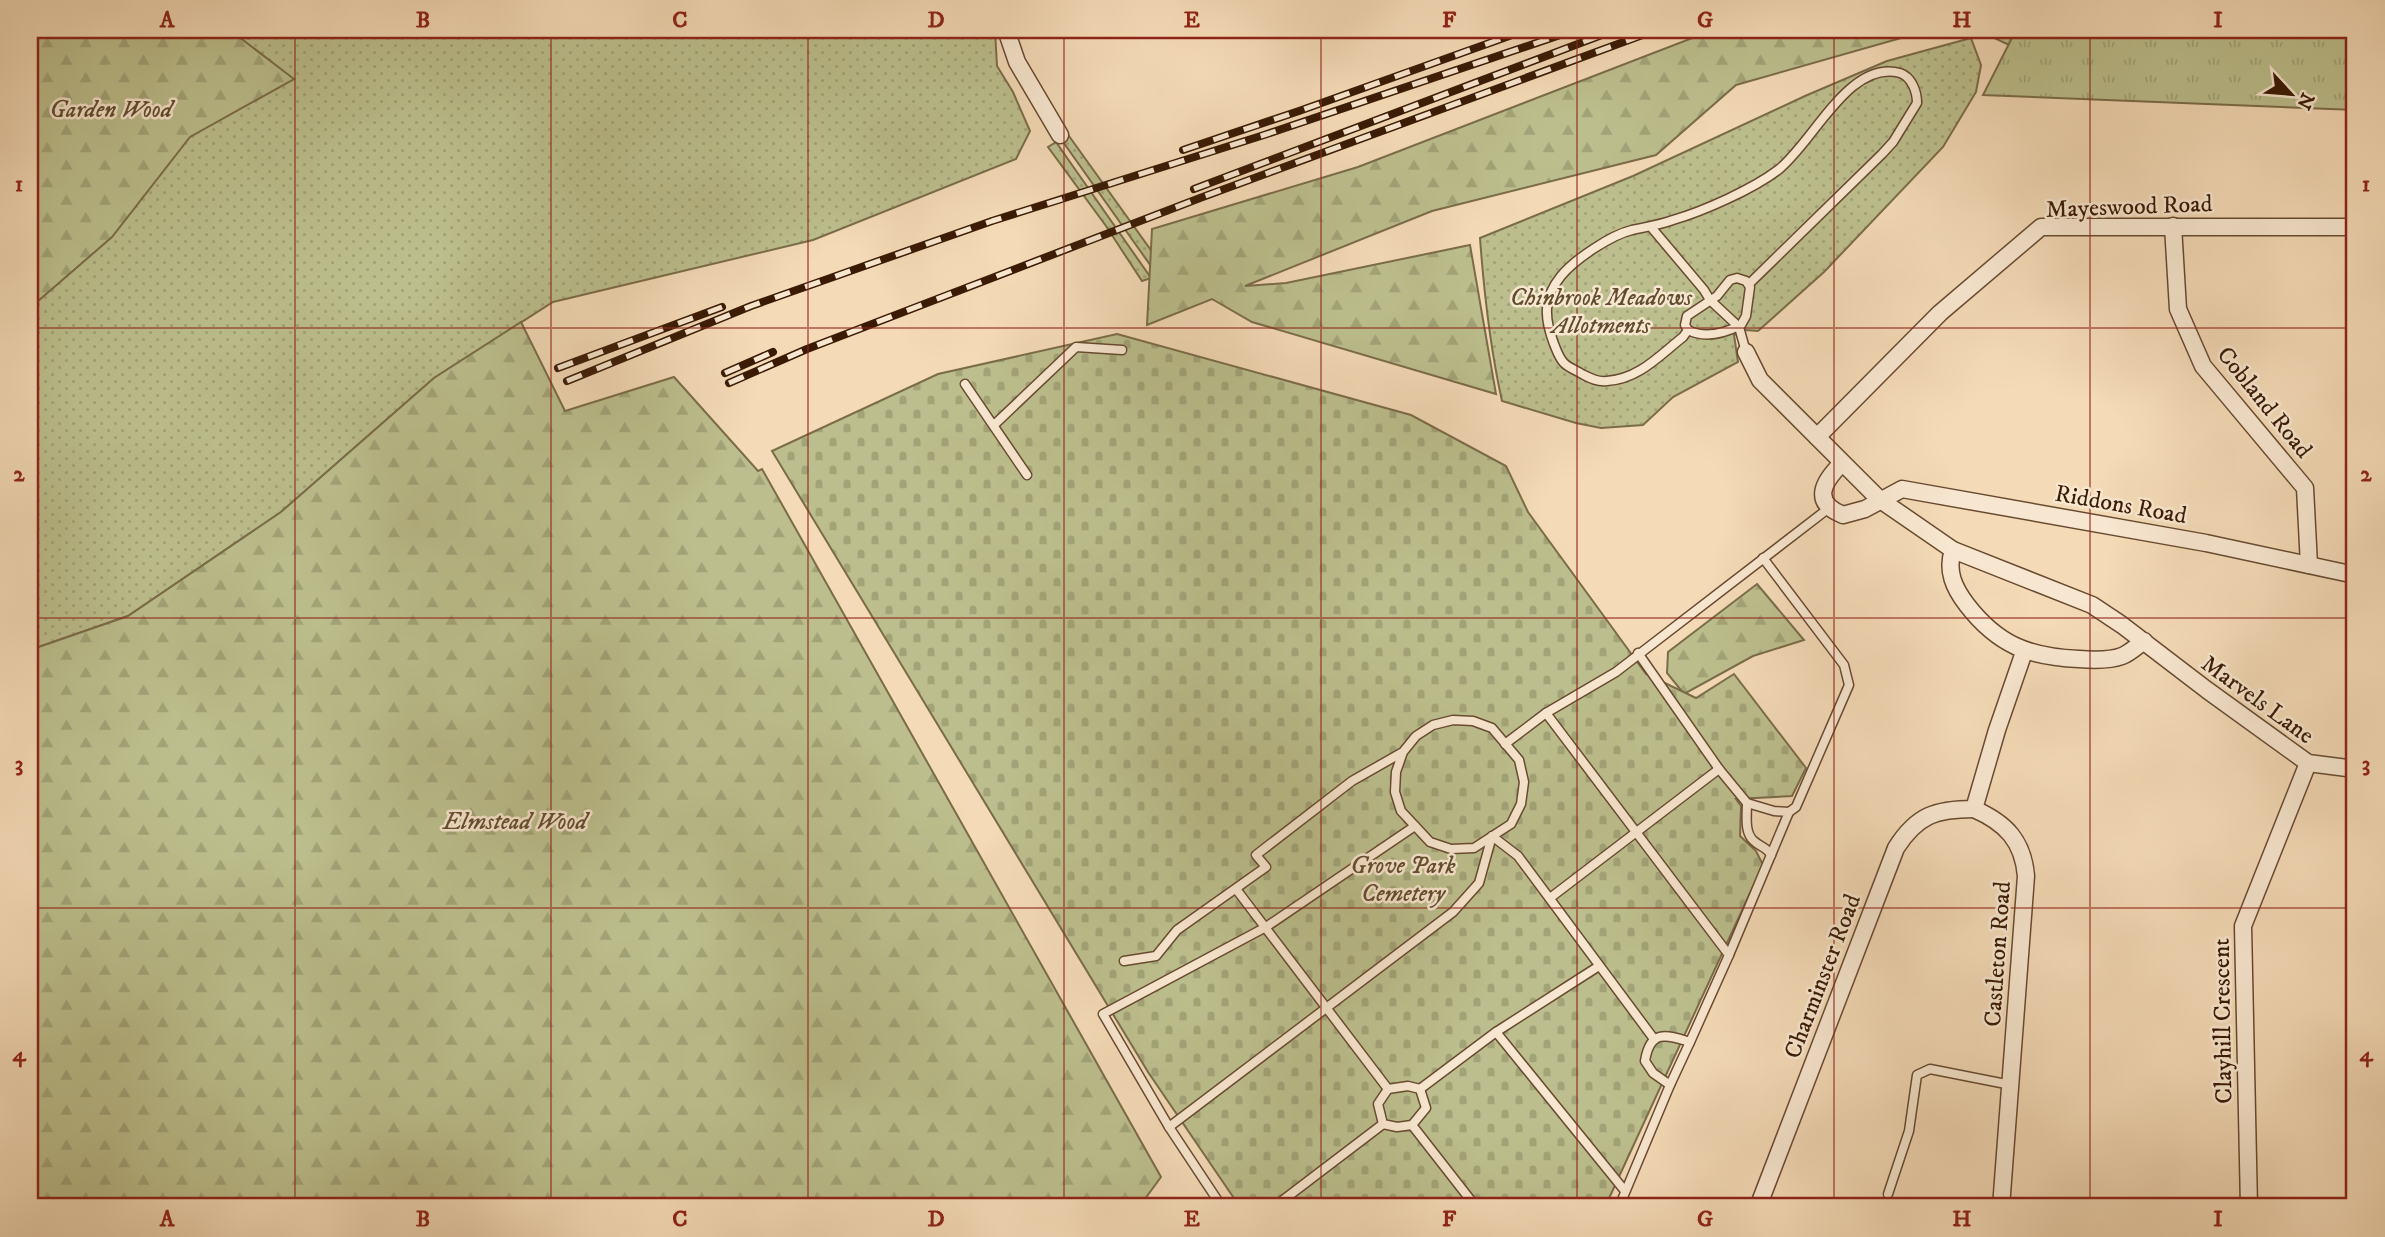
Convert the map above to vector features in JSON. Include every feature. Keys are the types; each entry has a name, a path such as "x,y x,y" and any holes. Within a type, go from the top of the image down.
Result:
{"street":[{"path":"1006,30 1017,62 1060,135"},
{"name":"Cobland Road","path":"2173,226 2178,309 2203,366 2305,488 2309,565"},
{"name":"Mayeswood Road","path":"1817,436 1940,313 2041,227 2355,227"},
{"name":"Marvels Lane","path":"1746,352 1760,380 1879,499 1953,550 2091,605 2308,763 2355,769"},
{"path":"1842,463 1823,491 1823,502 1829,508 1843,515 1852,514 1879,499"},
{"name":"Riddons Road","path":"1879,499 1902,489 2206,543 2355,575"},
{"path":"1953,550 1951,576 1963,599 1992,632 2024,652 2068,659 2118,657 2144,641"},
{"path":"1974,809 2005,704 2024,652"},
{"name":"Clayhill Crescent","path":"2249,1207 2243,926 2308,763"},
{"name":"Castleton Road","path":"1974,809 2010,831 2025,863 2026,876 2001,1207"},
{"name":"Charminster Road","path":"1758,1207 1896,848 1916,823 1929,815 1944,810 1974,809"}],"lane":[{"path":"1688,330 1640,372 1606,381 1593,379 1565,365 1560,359 1545,315 1548,294 1563,273 1594,249 1630,231 1696,212 1742,191 1776,171 1793,157 1847,92 1864,77 1883,71 1908,77 1917,103 1893,142 1749,284 1746,316 1739,327 1714,335 1700,335 1688,330 1685,325 1687,316 1710,300 1730,280 1742,279 1749,284"},
{"path":"1651,227 1710,300 1739,327 1746,352"},
{"path":"994,425 1076,347 1122,350"},
{"path":"965,384 1027,475"},
{"path":"1505,744 1546,713 1616,672 1829,508"},
{"path":"1619,1207 1789,812 1796,807 1849,685 1844,665 1763,558"},
{"path":"1638,653 1718,769 1747,803 1774,811 1789,812"},
{"path":"1546,713 1729,955"},
{"path":"1453,720 1473,721 1492,729 1519,760 1524,782 1521,804 1511,824 1474,848 1451,849 1430,842 1401,811 1395,792 1396,772 1403,752 1416,736 1433,725 1453,720"},
{"path":"1124,961 1156,956 1177,930 1266,867 1256,855 1352,781 1403,752"},
{"path":"1550,898 1718,769"},
{"path":"1747,803 1748,835 1771,855"},
{"path":"1222,1207 1169,1127 1102,1014 1266,927 1415,826"},
{"path":"1492,836 1518,856 1654,1039"},
{"path":"1169,1127 1453,912 1479,883 1492,836"},
{"path":"1236,889 1388,1089"},
{"path":"1420,1090 1496,1032 1599,965"},
{"path":"1496,1032 1625,1191"},
{"path":"1670,1085 1653,1073 1645,1061 1647,1049 1654,1039 1662,1035 1690,1042"},
{"path":"1888,1194 1909,1131 1917,1076 1930,1069 2011,1086"},
{"path":"1383,1124 1378,1104 1388,1089 1408,1086 1420,1090"},
{"path":"1383,1124 1397,1128 1412,1125 1426,1108 1420,1090"},
{"path":"1274,1207 1383,1124"},
{"path":"1412,1125 1474,1207"}],"green space":[{"path":"30,30 995,30 997,66 1013,92 1030,131 1016,159 813,240 553,302 434,378 281,512 128,616 30,650"},
{"name":"Garden Wood","path":"30,30 230,30 294,79 190,137 112,237 30,308"},
{"path":"1713,30 1961,30 1901,38 1736,85 1656,155 1432,211 1245,286 1286,283 1470,245 1496,394 1252,322 1212,299 1147,325 1152,229 1358,167"},
{"path":"1978,30 2096,30 2042,61"},
{"path":"2016,30 2355,30 2355,110 1983,95"},
{"name":"Chinbrook Meadows Allotments","path":"1971,38 1981,65 1976,92 1943,147 1824,272 1758,331 1745,330 1734,335 1738,362 1673,397 1643,425 1601,428 1502,401 1488,320 1480,238 1633,176 1887,61"},
{"path":"1069,136 1158,260 1158,276 1061,139"},
{"path":"1056,142 1151,278 1142,281 1106,226 1048,147"},
{"name":"Elmstead Wood","path":"521,322 565,411 674,377 758,471 762,469 1161,1177 1139,1207 30,1207 30,650 128,616 281,512 434,378"},
{"name":"Grove Park Cemetery","path":"1117,334 1411,415 1506,466 1528,512 1646,674 1696,698 1734,674 1806,768 1792,796 1736,799 1741,806 1740,836 1756,851 1763,865 1605,1207 1240,1207 1148,1072 772,451 938,374"},
{"path":"1757,584 1804,640 1753,656 1684,694 1667,673 1668,652"}],"railway":[{"path":"1183,150 1526,30"},
{"path":"567,381 751,306 992,221 1264,135 1575,30"},
{"path":"1194,189 1615,30"},
{"path":"729,383 807,349 1200,198 1656,30"},
{"path":"558,368 722,307"},
{"path":"725,373 773,352"}]}
